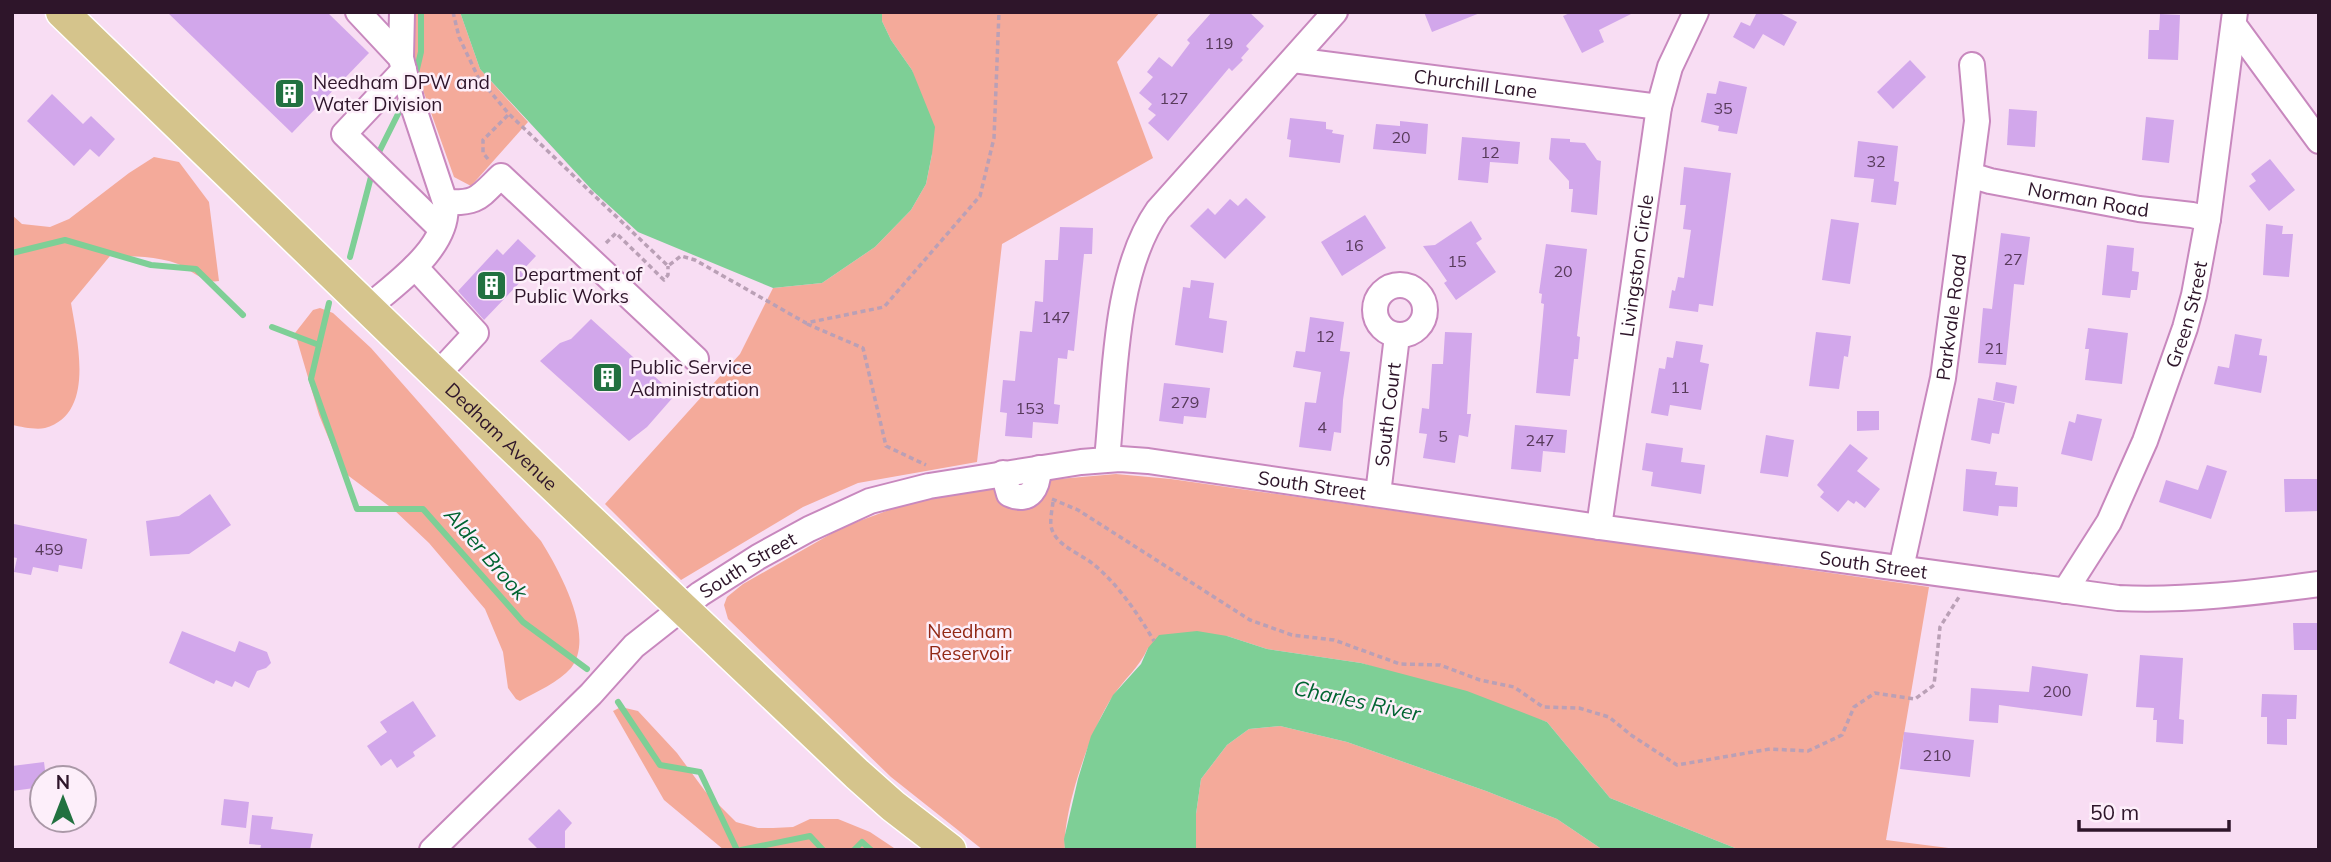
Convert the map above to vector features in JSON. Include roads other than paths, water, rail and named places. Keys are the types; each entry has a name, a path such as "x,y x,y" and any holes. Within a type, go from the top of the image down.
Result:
{"main road":[{"name":"Dedham Avenue","path":"62,12 437,375 875,790 950,850"}],"street":[{"path":"358,12 402,64"},
{"path":"367,308 415,267 432,247 448,216 402,64 402,12"},
{"path":"1107,459 1123,311 1134,258 1144,233 1158,211 1335,12"},
{"name":"Livingston Circle","path":"1599,527 1659,107 1670,67 1696,12"},
{"path":"2235,18 2319,141"},
{"name":"Green Street","path":"2065,591 2109,522 2145,441 2185,328 2208,219 2235,18"},
{"name":"Churchill Lane","path":"1293,60 1659,107"},
{"path":"402,64 344,134 441,229"},
{"name":"Parkvale Road","path":"1901,568 1942,377 1977,121 1972,65"},
{"name":"Norman Road","path":"1970,174 2003,184 2208,219"},
{"path":"445,202 462,203 475,200 501,176 696,359"},
{"path":"415,267 476,333 437,375"},
{"name":"South Court","path":"1377,494 1397,336"},
{"name":"South Street","path":"439,848 635,646 682,607 758,557 855,506 906,490 1003,473 1107,459 1148,461 1599,527 2118,597 2249,594 2319,584"},
{"path":"1003,473 1009,494 1021,497 1044,496 1037,485 1039,468"}],"water":[{"path":"460,12 882,12 882,21 891,40 912,70 935,127 926,184 911,210 875,247 822,283 773,288 638,232 593,191 480,69"},
{"name":"Charles River","path":"1197,631 1227,636 1267,649 1361,663 1467,691 1547,722 1610,798 1740,850 1603,850 1557,819 1486,791 1347,742 1280,726 1249,729 1227,745 1201,779 1196,814 1196,850 1065,850 1064,839 1091,736 1113,695 1141,664 1148,648 1159,635"}],"waterway":[{"path":"416,73 421,52 421,12"},
{"path":"379,152 399,112"},
{"path":"350,257 371,177"},
{"name":"Alder Brook","path":"12,253 65,240 151,265 196,269 243,315"},
{"path":"319,345 329,303"},
{"name":"Alder Brook","path":"272,327 319,345 311,379 357,509 423,509 523,622 587,669"},
{"name":"Alder Brook","path":"618,702 660,765 700,772 737,850"},
{"name":"Alder Brook","path":"741,850 810,836 823,850"},
{"name":"Alder Brook","path":"854,850 862,842 871,850"}],"place":[{"name":"Needham DPW and Water Division","path":"290,93"},
{"name":"Department of Public Works","path":"491,285"},
{"name":"Public Service Administration","path":"607,378"}],"park label":[{"name":"Needham Reservoir","path":"970,642"}]}
